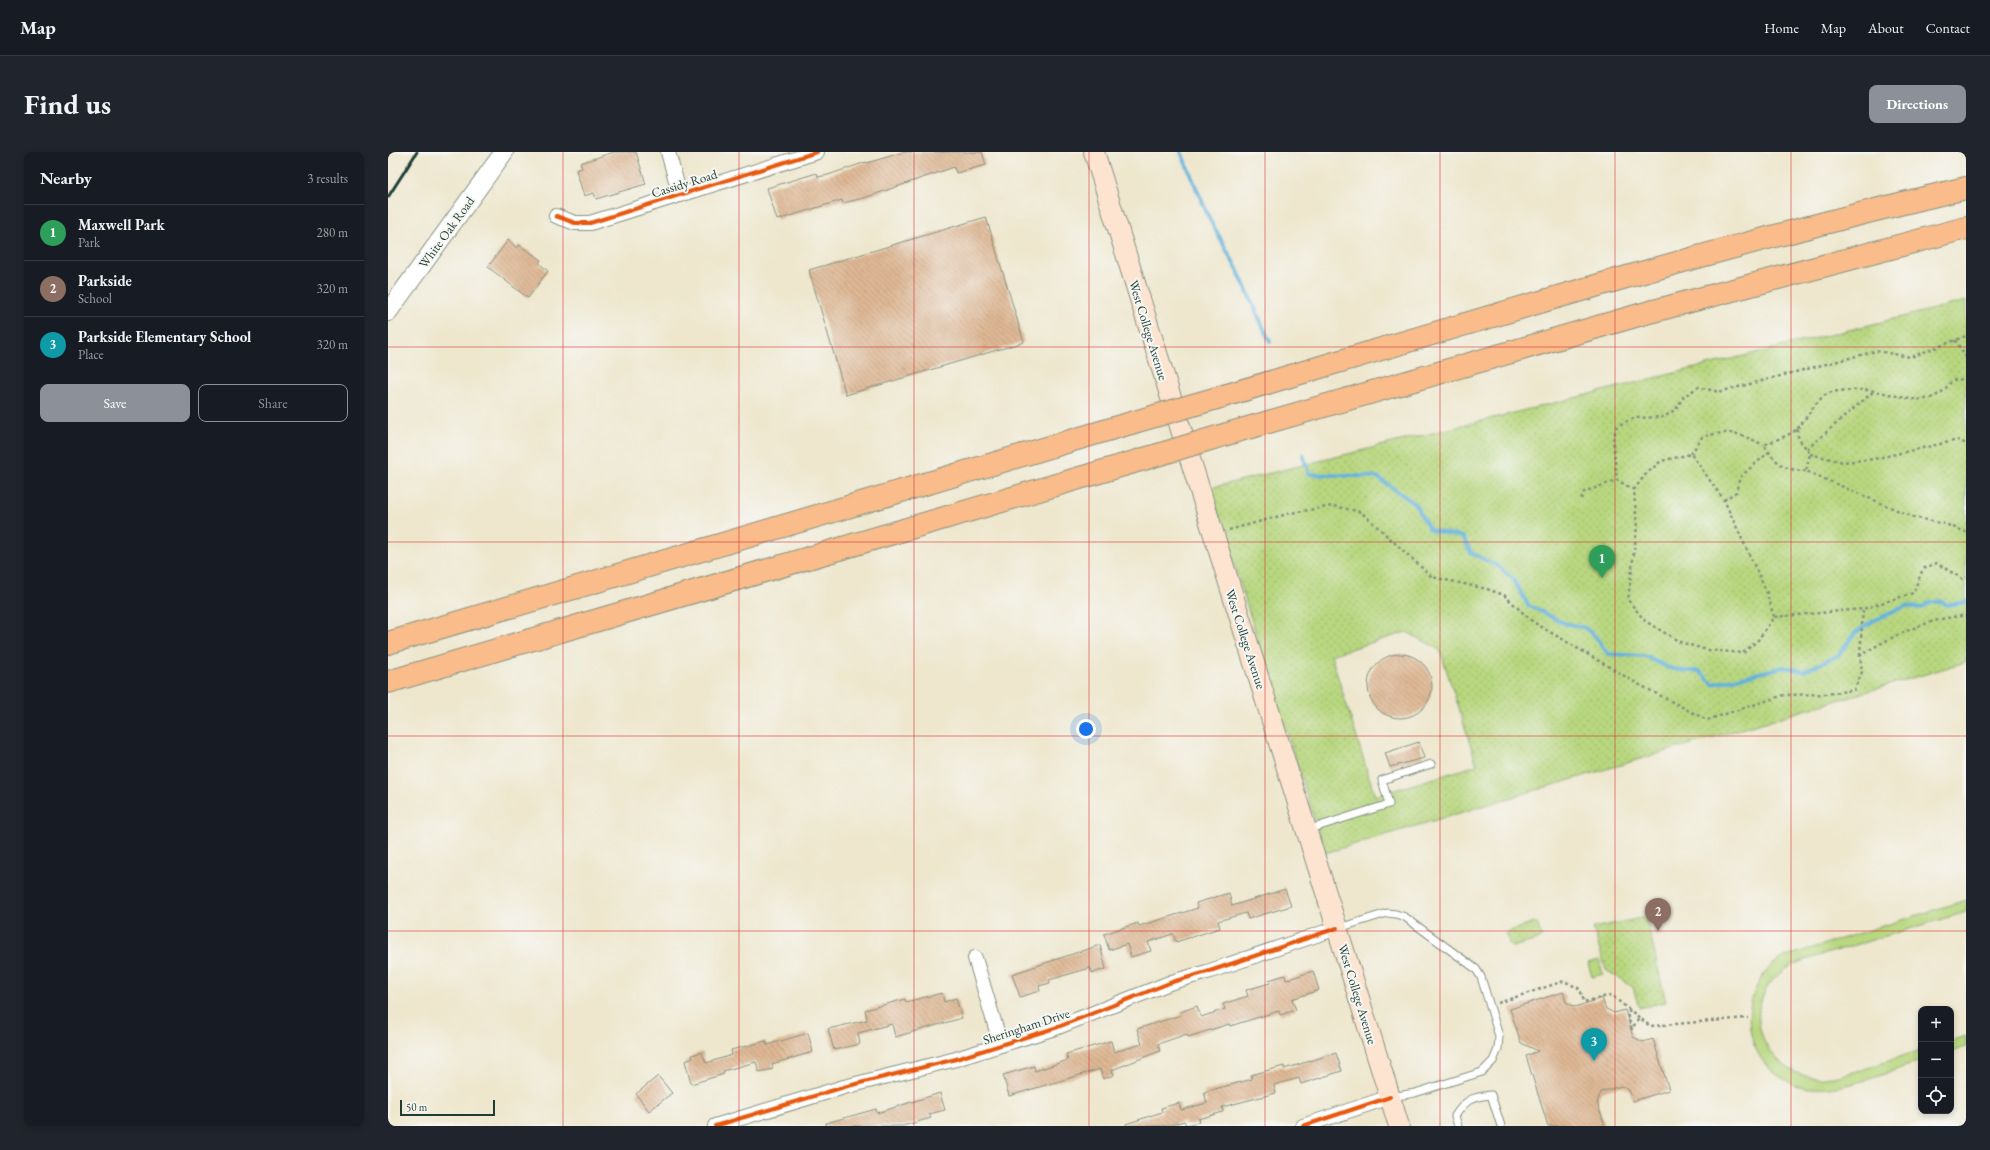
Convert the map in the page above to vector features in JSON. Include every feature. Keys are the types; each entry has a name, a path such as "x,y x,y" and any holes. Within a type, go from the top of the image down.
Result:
{"highway":[{"path":"388,643 1578,291 1824,222 1966,188"},
{"path":"388,682 1227,434 1646,313 1966,228"}],"main road":[{"name":"West College Avenue","path":"1094,152 1399,1126"}],"street":[{"name":"White Oak Road","path":"388,312 504,152"},
{"path":"668,152 680,195"},
{"name":"Cassidy Road","path":"556,216 576,222 590,223 817,152"},
{"name":"Sheringham Drive","path":"716,1126 844,1087 956,1059 1002,1045 1058,1027 1172,982 1207,972 1337,928"},
{"path":"975,958 1002,1045"},
{"path":"1303,1126 1390,1097"}],"lane":[{"path":"1306,830 1389,804 1382,780 1431,764"},
{"path":"1337,928 1387,913 1405,917 1476,969 1481,978 1490,1005 1499,1036 1498,1049 1493,1061 1482,1072 1415,1093 1390,1097"},
{"path":"1458,1126 1455,1116 1463,1103 1476,1096 1491,1095 1501,1126"}],"path":[{"path":"1617,480 1613,438 1617,426 1634,418 1664,417 1676,409 1684,396 1699,387 1719,392 1876,351 1911,357 1966,336"},
{"path":"1955,340 1966,357"},
{"path":"1764,445 1797,429 1809,411 1831,392 1874,390 1893,396 1926,400 1945,390 1952,380 1966,379"},
{"path":"1807,449 1874,390"},
{"path":"1797,429 1797,437 1800,443 1810,454 1806,470"},
{"path":"1966,532 1945,524 1913,517 1806,470 1790,470 1774,460 1764,445 1735,432 1721,432 1702,437 1691,454 1661,461 1645,475 1634,490 1637,527 1628,600 1645,621 1680,642 1707,650 1743,653 1758,640 1766,625 1774,617 1863,609 1913,593 1923,569 1936,563 1963,579 1966,577"},
{"path":"1810,454 1843,462 1874,458 1958,440 1966,444"},
{"path":"1724,500 1736,492 1740,477 1769,452"},
{"path":"1691,454 1724,500 1766,593 1774,617"},
{"path":"1617,480 1634,490"},
{"path":"1581,499 1584,492 1617,480"},
{"path":"1213,534 1291,513 1333,506 1361,512 1432,577 1487,589 1504,595 1533,622 1638,684 1707,720 1784,695 1826,694 1854,690 1862,672 1860,656 1863,609"},
{"path":"1860,656 1880,643 1920,626 1966,616"},
{"path":"1490,1005 1564,981 1580,989 1584,1002 1611,995 1650,1026 1748,1018"},
{"path":"1630,1010 1627,1014 1632,1029 1639,1017"}],"green space":[{"path":"1966,301 1966,662 1325,853 1210,488","holes":["1407,632 1440,650 1477,765 1375,796 1331,655"]},
{"path":"1966,900 1966,912 1802,961 1780,973 1764,994 1759,1009 1760,1025 1764,1040 1773,1054 1785,1066 1799,1074 1816,1078 1838,1076 1868,1068 1918,1051 1918,1062 1860,1082 1828,1088 1813,1088 1792,1084 1768,1067 1758,1054 1752,1038 1749,1022 1755,989 1764,975 1776,962 1793,954"},
{"path":"1646,917 1666,1002 1639,1008 1633,987 1606,970 1593,928"},
{"path":"1533,922 1537,924 1542,936 1540,939 1512,947 1510,946 1506,933"},
{"path":"1599,960 1603,974 1592,977 1588,963"},
{"path":"1966,1036 1966,1047 1954,1051 1954,1040"}],"building":[{"path":"614,152 636,152 646,184 596,199 594,193 584,196 576,170 582,168 580,163"},
{"path":"904,152 982,152 986,165 956,173 954,167 864,198 843,203 842,200 777,220 767,188 817,173 818,177 828,175 866,162 867,163"},
{"path":"986,217 1024,342 846,395 809,270"},
{"path":"508,240 517,248 519,245 541,260 539,263 548,271 528,298 488,267"},
{"path":"1394,654 1406,654 1423,663 1430,674 1432,686 1430,698 1423,709 1406,718 1394,718 1382,713 1373,704 1368,692 1368,680 1373,668 1382,659"},
{"path":"1419,742 1424,758 1390,767 1385,753"},
{"path":"1285,889 1291,906 1248,919 1246,913 1218,921 1220,928 1176,942 1173,934 1148,942 1151,951 1131,957 1127,944 1109,950 1104,934 1138,923 1139,926 1198,908 1196,903 1229,893 1232,906"},
{"path":"1100,945 1106,969 1092,973 1090,968 1049,980 1050,983 1039,986 1040,991 1020,997 1012,974"},
{"path":"1313,971 1319,990 1292,999 1296,1010 1280,1015 1279,1011 1230,1026 1229,1024 1188,1037 1187,1034 1158,1044 1160,1051 1112,1070 1114,1075 1103,1079 1100,1069 1009,1096 1003,1075 1034,1066 1035,1071 1068,1060 1066,1054 1111,1041 1114,1052 1142,1044 1137,1029 1181,1015 1180,1012 1197,1006 1201,1017 1225,1009 1223,1004 1248,996 1246,990 1270,983 1269,980 1285,975 1286,980"},
{"path":"1563,992 1566,1002 1575,1007 1602,998 1606,1009 1614,1013 1625,1010 1633,1037 1643,1042 1653,1039 1669,1090 1633,1101 1629,1090 1621,1086 1601,1092 1597,1102 1605,1126 1548,1126 1526,1056 1538,1051 1521,1043 1510,1009"},
{"path":"942,993 944,1002 956,998 962,1018 895,1037 892,1024 858,1033 860,1044 834,1050 828,1029 867,1020 865,1010 905,999 906,1002"},
{"path":"808,1033 813,1052 772,1064 773,1069 759,1072 756,1062 723,1071 724,1074 691,1084 685,1061 693,1058 692,1055 702,1052 706,1063 732,1055 731,1050 766,1041 767,1045"},
{"path":"1336,1053 1342,1071 1301,1084 1299,1078 1274,1085 1276,1093 1222,1107 1223,1112 1198,1119 1199,1122 1186,1125 1184,1121 1167,1126 1126,1126 1126,1124 1162,1112 1161,1108 1179,1103 1181,1110 1207,1103 1204,1092 1252,1079 1251,1075 1284,1066 1284,1069"},
{"path":"658,1076 672,1093 649,1111 636,1094"},
{"path":"940,1093 945,1110 929,1114 931,1118 903,1126 826,1126 826,1123 876,1109 877,1113"}],"waterway":[{"path":"1181,152 1210,220 1237,269 1270,342"},
{"path":"1303,455 1309,474 1377,477 1414,503 1430,530 1463,537 1471,553 1498,566 1513,579 1528,605 1564,623 1585,628 1595,636 1608,654 1645,656 1669,668 1684,671 1699,671 1713,684 1784,667 1804,671 1839,655 1855,633 1873,621 1906,606 1922,608 1929,603 1941,601 1947,605 1966,602"}],"railway":[{"path":"388,197 417,152"}],"cycle path":[{"path":"556,216 575,223 590,223 817,152"},
{"path":"715,1126 844,1087 956,1059 1058,1027 1172,982 1207,972 1337,928"},
{"path":"1303,1126 1390,1097"}],"place":[{"name":"Maxwell Park","path":"1602,578"},
{"name":"Parkside","path":"1658,931"},
{"name":"Parkside Elementary School","path":"1594,1061"}]}
